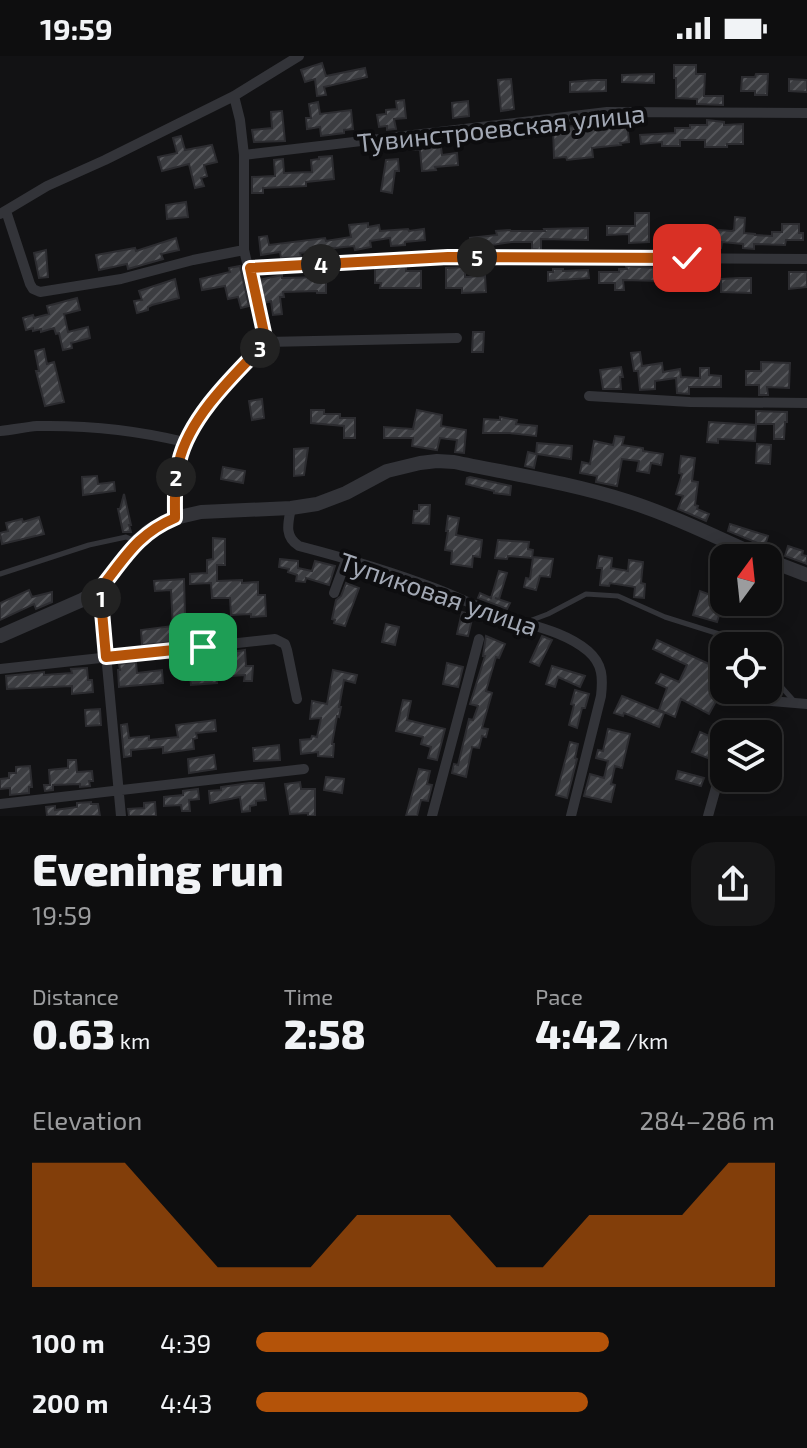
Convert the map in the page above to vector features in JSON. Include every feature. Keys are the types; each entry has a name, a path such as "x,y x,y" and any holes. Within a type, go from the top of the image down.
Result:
{"street":[{"path":"244,250 121,279 40,292 30,284 3,213 47,186 234,96 299,56"},
{"path":"234,96 244,155 244,250 266,342"},
{"name":"Тувинстроевская улица","path":"244,155 607,112 807,113"},
{"path":"250,268 448,257 807,259"},
{"path":"175,518 174,487 185,442 199,417 266,342 457,338"},
{"path":"589,396 690,402 807,403"},
{"path":"0,431 34,426 114,428 185,442"},
{"path":"0,636 100,589 137,541 150,530 175,518 215,511 317,504 395,469 429,462 454,462 567,485 627,501 732,544"},
{"name":"Тупиковая улица","path":"291,508 288,535 299,546 347,558 432,587 566,637 589,652 603,678 571,816"},
{"path":"334,593 347,558"},
{"path":"782,565 807,575"},
{"path":"100,589 121,816"},
{"path":"0,669 275,639 280,640 287,650 297,699"},
{"path":"432,816 479,639"},
{"path":"0,804 304,769"},
{"path":"708,816 715,792"}],"lane":[{"path":"0,574 89,545 126,537 137,541"},
{"path":"529,624 586,594 618,596 665,617 713,632"},
{"path":"782,685 801,703"}],"building":[{"path":"322,63 326,76 365,68 367,77 324,87 326,95 317,96 315,79 305,82 301,70"},
{"path":"674,65 696,65 696,74 705,74 704,96 723,96 723,105 697,104 697,99 676,98"},
{"path":"654,74 654,83 622,82 622,75"},
{"path":"756,74 768,74 767,95 741,91 742,77 755,77"},
{"path":"511,79 514,109 501,111 498,80"},
{"path":"789,79 807,80 807,92 789,91"},
{"path":"606,80 606,91 570,92 570,82"},
{"path":"404,100 406,118 394,119 396,129 379,127 377,115 397,109 396,101"},
{"path":"468,101 469,116 453,118 452,103"},
{"path":"318,102 320,114 351,110 353,129 321,136 320,127 307,129 306,118 311,118 309,104"},
{"path":"282,111 285,141 254,142 252,130 272,128 271,112"},
{"path":"707,120 724,122 724,125 743,124 743,144 705,147 705,140 680,140 680,146 662,146 662,142 641,144 640,135 675,133 675,128 707,125"},
{"path":"627,121 629,142 592,148 593,157 554,158 553,128"},
{"path":"181,136 185,150 212,145 217,162 204,165 207,176 201,178 204,186 195,188 189,164 162,171 158,157 177,153 173,138"},
{"path":"422,142 422,149 441,147 442,155 457,153 458,165 422,171 420,150 411,150 411,143"},
{"path":"332,156 334,179 306,182 306,186 263,188 263,193 252,193 252,177 275,176 274,160 283,159 284,173 312,172 311,160"},
{"path":"398,159 399,171 395,171 392,193 381,191 386,160"},
{"path":"186,202 188,217 167,219 166,205"},
{"path":"635,213 649,213 649,242 629,243 629,234 607,235 607,226 635,226"},
{"path":"735,217 745,218 744,233 755,235 772,236 772,232 782,232 782,224 799,224 803,240 786,240 785,245 754,244 754,249 743,248 743,244 722,242 721,248 690,248 690,238 717,238 718,230 734,230"},
{"path":"368,223 368,227 379,225 380,231 424,229 425,240 391,246 390,238 370,241 371,247 355,250 354,246 334,248 300,253 301,257 281,258 280,252 261,255 259,237 267,236 269,245 325,238 326,241 351,237 349,225"},
{"path":"588,228 588,240 541,239 541,250 532,249 532,242 471,249 470,238 497,235 496,231"},
{"path":"176,238 179,250 161,254 163,259 128,269 127,264 99,270 96,255 135,248 136,251"},
{"path":"46,250 48,277 39,278 34,253"},
{"path":"240,266 249,306 241,308 238,297 228,299 225,286 202,290 200,279 230,272 229,268"},
{"path":"626,266 656,268 655,272 688,273 688,284 623,280 624,290 615,290 615,283 599,283 599,272 619,272 619,269 627,269"},
{"path":"406,267 406,271 421,271 421,288 380,288 381,283 375,283 375,269"},
{"path":"465,267 465,277 485,276 486,292 462,293 462,288 446,288 446,268"},
{"path":"553,269 588,270 589,278 548,281 548,272 553,272"},
{"path":"789,272 807,272 807,287 789,289"},
{"path":"282,275 282,278 326,277 326,293 283,292 284,297 280,297 282,314 273,315 271,301 265,303 259,280"},
{"path":"751,278 751,293 721,292 721,279"},
{"path":"175,279 179,298 152,305 148,310 137,313 134,301 142,300 139,291"},
{"path":"77,298 80,310 64,314 68,332 88,327 90,338 71,343 72,348 63,350 59,333 56,334 54,328 41,332 41,329 26,330 23,318 49,314 47,306"},
{"path":"473,332 484,332 483,352 472,352"},
{"path":"44,349 47,364 54,362 64,402 45,406 36,371 39,371 35,351"},
{"path":"640,352 642,366 662,363 663,372 680,369 681,377 700,378 700,368 709,368 709,375 721,376 721,387 689,387 689,394 677,393 676,378 655,381 655,389 640,390 638,371 634,371 631,353"},
{"path":"761,362 790,363 789,388 767,387 768,395 759,395 759,385 746,385 746,371 761,371"},
{"path":"621,367 621,389 603,389 600,370"},
{"path":"262,399 264,418 252,420 249,401"},
{"path":"311,410 340,414 340,418 355,418 355,438 344,438 344,426 311,423"},
{"path":"417,410 442,415 441,426 466,430 464,453 455,452 457,440 440,438 437,450 412,446 413,438 384,438 384,427 413,429"},
{"path":"756,411 787,412 784,439 774,439 774,424 756,424"},
{"path":"500,417 517,420 516,424 537,426 536,436 483,433 484,419 500,420"},
{"path":"709,422 756,425 755,441 718,439 718,443 707,442"},
{"path":"615,436 624,437 622,445 663,454 661,465 651,463 649,473 637,471 639,461 622,459 617,486 596,482 597,476 580,473 582,462 590,464 594,441 613,445"},
{"path":"537,443 572,446 571,459 537,454 534,468 525,466 528,452 536,454"},
{"path":"757,444 771,445 770,464 756,463"},
{"path":"308,448 304,475 294,476 294,449"},
{"path":"681,456 695,458 692,481 698,482 695,505 709,514 706,521 678,509 683,496 676,494 682,474 679,473"},
{"path":"223,467 245,471 243,483 221,479"},
{"path":"97,476 98,484 114,482 115,491 83,495 82,477"},
{"path":"470,477 511,486 510,495 466,484"},
{"path":"124,494 131,532 123,532 118,509"},
{"path":"419,505 430,505 429,524 413,523 414,511 419,511"},
{"path":"448,516 459,518 456,535 482,540 480,557 473,556 472,567 451,564 452,551 445,550"},
{"path":"39,517 44,534 2,544 0,533 8,531 6,523"},
{"path":"730,524 768,536 766,544 760,544 728,531"},
{"path":"213,538 225,539 225,565 217,565 217,581 258,582 258,595 265,595 266,616 231,615 230,598 212,598 211,583 190,584 190,574 207,573 207,560 213,559"},
{"path":"498,540 529,542 528,549 533,550 532,558 495,558"},
{"path":"788,546 803,551 807,564 785,556"},
{"path":"599,556 612,558 611,568 628,571 629,560 643,562 641,583 645,584 644,598 634,597 635,587 610,583 609,586 600,585 602,568 597,568"},
{"path":"533,557 553,559 550,577 540,576 536,590 524,587 526,578 530,579"},
{"path":"280,559 298,561 298,568 312,571 315,561 335,566 329,585 306,578 305,582 296,581 297,575 279,567"},
{"path":"499,571 507,573 499,599 495,598 510,603 507,609 478,598 480,593 491,598"},
{"path":"184,579 185,614 206,615 207,638 199,639 198,631 180,632 173,628 171,590 155,591 154,581"},
{"path":"346,583 359,588 345,626 334,623 332,619 336,600"},
{"path":"29,590 32,597 52,592 52,602 36,609 34,604 0,620 0,603"},
{"path":"700,591 708,594 710,616 719,616 717,622 693,615"},
{"path":"462,612 473,615 468,636 457,634"},
{"path":"386,624 399,627 395,645 382,642"},
{"path":"172,626 174,642 142,645 141,630"},
{"path":"486,636 505,644 499,658 496,657 486,691 492,693 482,728 488,729 486,737 482,736 479,748 472,747 466,777 452,773 454,764 458,765 469,719 473,720 478,706 470,704 485,656"},
{"path":"542,636 552,640 539,666 530,662"},
{"path":"657,640 710,665 710,704 714,704 709,714 681,699 675,717 659,710 667,688 656,683 661,674 679,682 687,665 653,649"},
{"path":"245,650 246,666 253,666 252,681 244,681 245,675 216,677 217,683 191,685 188,658"},
{"path":"136,662 137,673 162,670 163,683 119,687 119,664"},
{"path":"447,663 463,667 458,687 443,684"},
{"path":"552,666 585,676 580,687 558,677 555,687 546,684"},
{"path":"87,668 93,692 72,694 72,686 7,689 6,676 72,673 71,669"},
{"path":"333,670 357,675 355,683 344,680 332,744 333,757 318,756 318,752 301,754 300,740 317,737 321,718 310,719 312,701 327,704"},
{"path":"575,690 589,694 577,728 569,725"},
{"path":"622,696 664,713 659,727 624,713 623,716 614,713"},
{"path":"403,700 411,701 407,720 445,729 437,760 428,758 431,747 421,744 423,737 396,731"},
{"path":"100,709 101,725 86,726 85,710"},
{"path":"215,720 216,731 196,733 194,749 163,753 163,747 131,750 131,756 124,757 121,725 127,724 129,738 149,736 149,740 178,737 176,725"},
{"path":"608,729 630,734 622,768 615,766 611,802 584,796 590,774 604,778 608,761 596,758 598,750 603,751"},
{"path":"700,732 709,736 710,733 710,759 692,752"},
{"path":"570,742 578,744 567,798 556,795"},
{"path":"279,745 280,760 254,761 253,748"},
{"path":"214,755 216,769 189,773 188,759"},
{"path":"68,760 76,760 77,772 92,771 90,786 53,785 53,790 45,791 44,785 50,785 49,770 68,768"},
{"path":"30,766 32,787 29,787 29,793 10,795 10,788 0,789 0,779 9,778 9,773 16,773 16,767"},
{"path":"419,769 430,771 427,784 432,785 428,801 421,800 417,816 406,816"},
{"path":"678,771 704,778 701,786 676,779"},
{"path":"326,777 344,779 342,793 324,790"},
{"path":"300,782 301,789 315,789 315,816 308,816 308,813 290,814 285,784"},
{"path":"264,783 266,800 256,801 256,805 250,806 250,811 242,812 240,797 210,803 209,791"},
{"path":"198,789 199,799 189,800 190,811 182,811 181,805 164,806 164,797 183,795 183,791"},
{"path":"91,802 98,804 100,816 47,816 46,807 55,806 55,810"},
{"path":"155,802 156,816 129,816 128,809 144,808 144,803"}],"route":[{"path":"203,647 106,657 100,589 137,541 150,530 175,518 174,487 185,442 199,417 266,342 250,268 448,257 687,258"}]}
